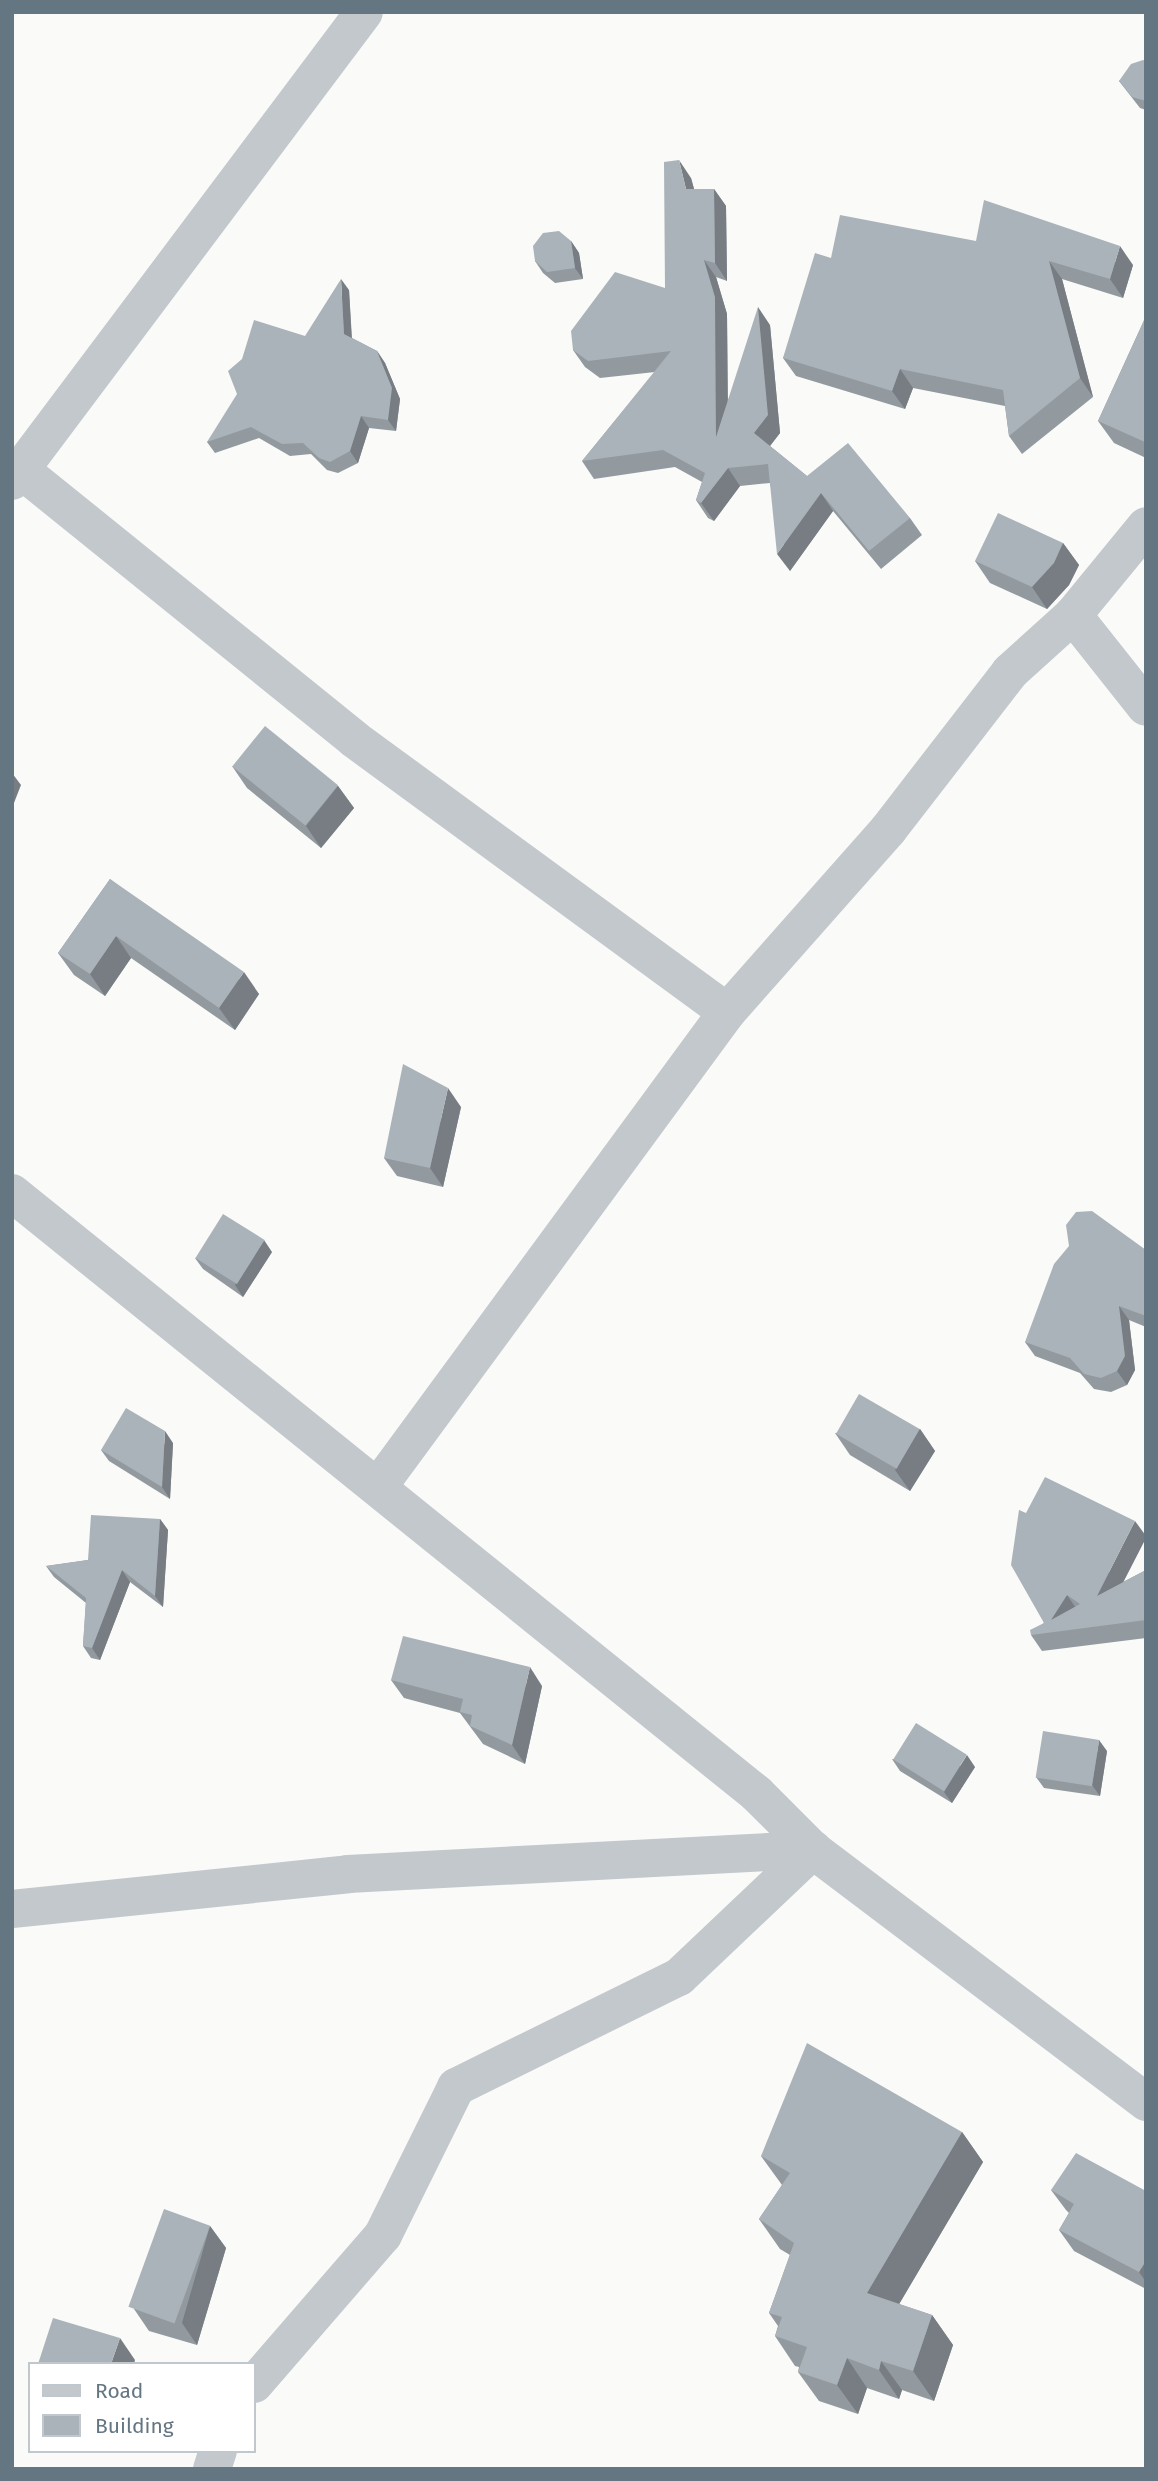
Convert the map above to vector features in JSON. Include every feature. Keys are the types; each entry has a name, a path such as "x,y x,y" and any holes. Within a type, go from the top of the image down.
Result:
{"street":[{"path":"364,12 16,475 354,739 727,1012"},
{"path":"378,1487 727,1012 888,830 1010,672 1073,615 1146,526"},
{"path":"1073,615 1146,707"},
{"path":"12,1193 757,1794 813,1850 1146,2102"},
{"path":"12,1909 348,1874 813,1850"},
{"path":"256,2382 383,2235 456,2087 679,1977 813,1850"}],"building":[{"path":"1146,61 1146,101 1132,97 1119,81 1131,64"},
{"path":"679,160 686,189 714,189 715,263 704,260 715,297 716,437 758,307 768,415 754,433 807,476 848,443 910,518 869,551 821,493 777,554 768,464 728,468 701,503 696,500 705,473 663,450 582,461 671,351 588,361 573,350 571,331 615,272 665,288 664,162"},
{"path":"984,200 1120,246 1110,279 1049,261 1080,378 1009,436 1003,390 900,369 892,391 783,358 815,253 831,258 840,215 976,241"},
{"path":"559,231 571,241 575,268 547,272 535,261 533,246 543,233"},
{"path":"341,279 344,334 377,351 392,388 388,420 361,416 350,451 330,462 319,458 303,443 282,444 251,427 207,442 237,394 228,371 242,359 254,320 305,336"},
{"path":"1146,316 1146,441 1145,442 1098,421"},
{"path":"998,513 1063,543 1054,563 1032,587 975,561"},
{"path":"265,726 338,785 305,826 232,766"},
{"path":"110,879 244,972 219,1008 116,936 90,974 58,953"},
{"path":"403,1064 448,1088 430,1168 384,1158"},
{"path":"1092,1211 1146,1250 1146,1316 1119,1306 1125,1356 1117,1371 1101,1378 1084,1374 1070,1358 1025,1342 1054,1264 1069,1246 1066,1225 1076,1212"},
{"path":"223,1214 265,1240 237,1284 195,1258"},
{"path":"859,1394 920,1429 897,1469 836,1434"},
{"path":"126,1408 165,1431 162,1487 101,1450"},
{"path":"1045,1477 1135,1521 1097,1596 1146,1570 1146,1620 1031,1635 1030,1630 1044,1623 1011,1565 1019,1510 1026,1513","holes":["1067,1595 1080,1604 1051,1620"]},
{"path":"91,1515 160,1519 155,1596 122,1570 92,1648 83,1646 86,1598 46,1566 88,1560"},
{"path":"403,1636 530,1667 512,1745 470,1726 472,1715 460,1712 463,1699 391,1680"},
{"path":"916,1723 967,1755 944,1791 893,1759"},
{"path":"1043,1731 1099,1740 1092,1786 1036,1777"},
{"path":"807,2043 962,2132 867,2293 932,2315 913,2371 881,2361 879,2370 847,2358 837,2385 798,2372 807,2347 775,2336 782,2317 769,2313 794,2243 759,2219 790,2173 761,2156"},
{"path":"1076,2153 1146,2191 1146,2261 1139,2272 1059,2230 1074,2204 1051,2190"},
{"path":"164,2209 210,2226 174,2323 128,2307"},
{"path":"53,2318 120,2338 112,2362 39,2362"}]}
